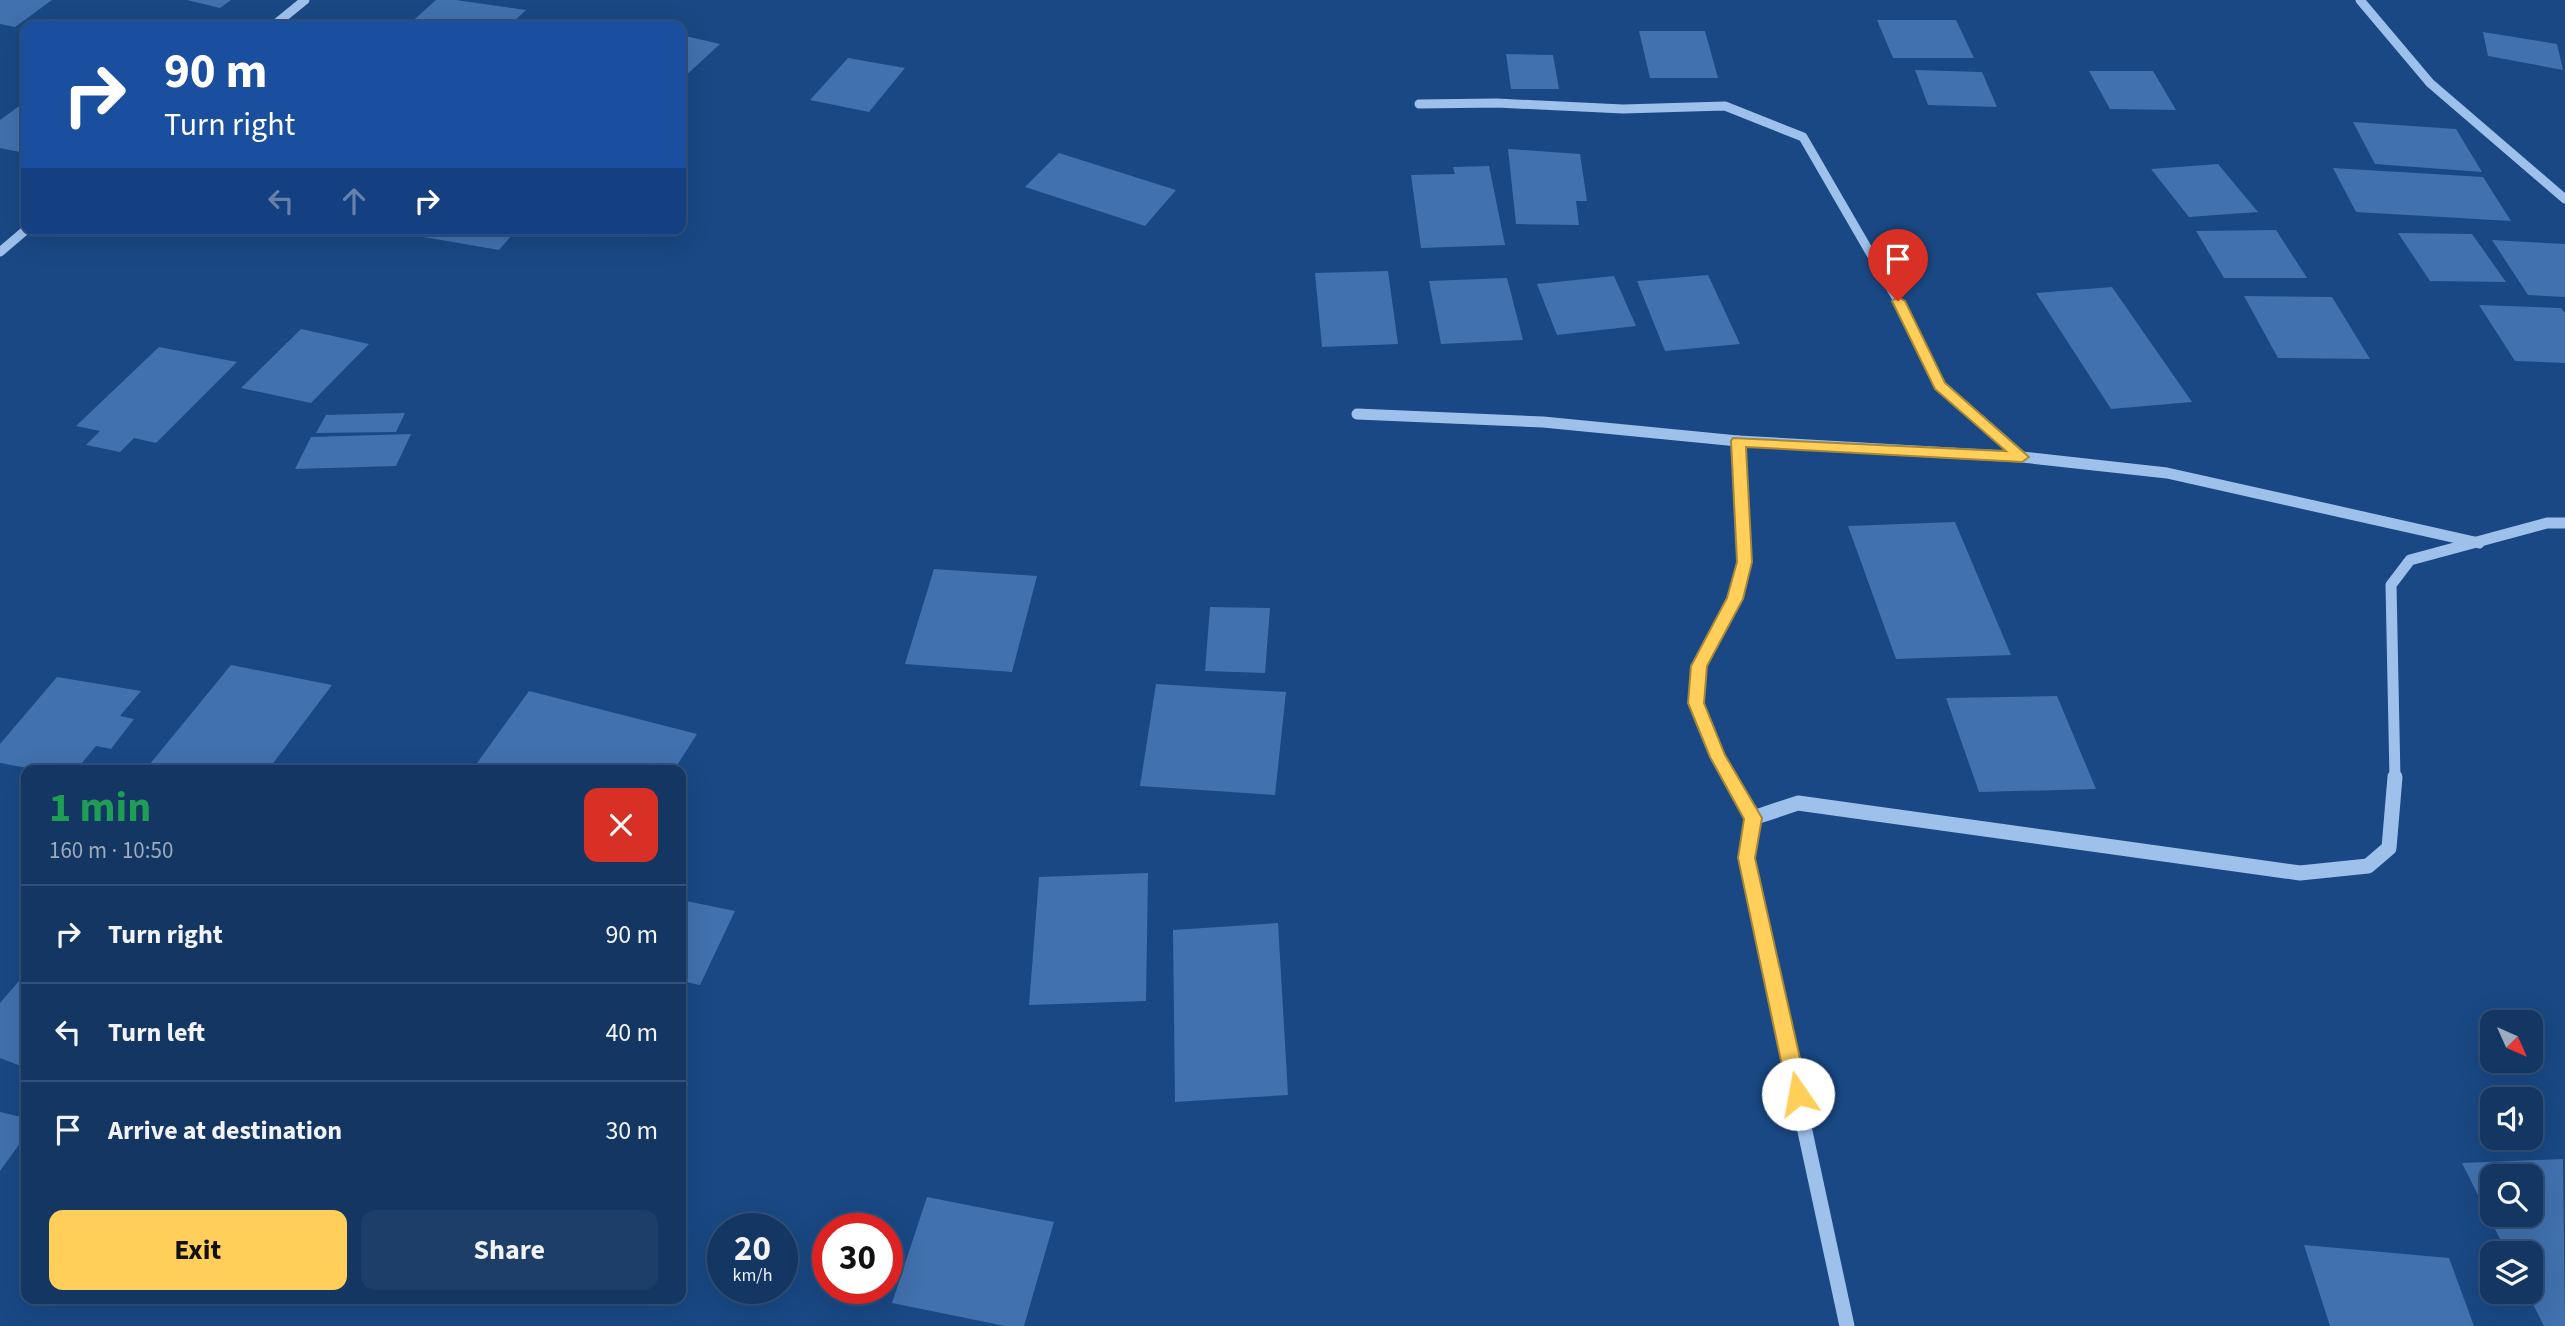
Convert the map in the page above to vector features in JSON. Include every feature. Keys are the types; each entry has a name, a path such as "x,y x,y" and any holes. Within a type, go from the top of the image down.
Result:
{"street":[{"path":"278,21 305,0"},
{"path":"2360,0 2430,83 2565,199"},
{"path":"1419,104 1497,103 1623,109 1725,106 1802,138 1898,301 1940,385 2022,457"},
{"path":"0,252 21,234"},
{"path":"1357,414 1543,422 1738,441 2022,457 2167,473 2479,543"},
{"path":"1738,441 1744,562 1735,599 1699,666 1696,703 1718,757 1753,818 1746,858 1847,1326"},
{"path":"1753,818 1798,803 2300,873 2368,866 2389,848 2396,761 2391,585 2410,560 2547,523 2565,523"}],"building":[{"path":"0,0 52,0 15,27 0,24"},
{"path":"187,0 231,0 220,8"},
{"path":"436,0 456,0 526,10 514,21 413,21"},
{"path":"1877,20 1956,20 1974,58 1893,58"},
{"path":"1639,31 1705,31 1718,78 1650,78"},
{"path":"2483,32 2557,44 2563,70 2488,56"},
{"path":"686,36 720,44 686,75"},
{"path":"1506,54 1553,55 1559,89 1511,89"},
{"path":"848,58 905,68 869,112 810,100"},
{"path":"1915,70 1982,72 1997,107 1928,105"},
{"path":"2089,71 2153,71 2176,110 2110,109"},
{"path":"21,107 21,152 0,148 0,120"},
{"path":"2353,122 2456,129 2482,172 2375,164"},
{"path":"1508,149 1580,154 1587,201 1576,201 1579,225 1516,224"},
{"path":"1059,153 1176,190 1145,226 1025,187"},
{"path":"2218,164 2258,212 2189,217 2151,169"},
{"path":"1489,166 1505,245 1421,248 1411,175 1455,174 1453,167"},
{"path":"2333,168 2483,177 2511,221 2356,212"},
{"path":"2276,230 2307,278 2224,278 2196,231"},
{"path":"2398,233 2472,234 2506,282 2430,281"},
{"path":"412,235 512,235 499,250"},
{"path":"2492,240 2565,244 2565,297 2528,295"},
{"path":"1388,271 1398,344 1322,347 1315,273"},
{"path":"1708,275 1740,344 1665,351 1637,281"},
{"path":"1614,276 1636,326 1557,335 1537,284"},
{"path":"1507,278 1523,340 1441,344 1429,281"},
{"path":"2112,287 2192,402 2111,409 2036,293"},
{"path":"2244,296 2332,297 2370,359 2278,358"},
{"path":"2479,305 2561,308 2565,313 2565,363 2515,361"},
{"path":"301,329 369,344 311,403 241,388"},
{"path":"159,347 237,362 156,443 134,438 120,452 86,445 100,431 76,426"},
{"path":"405,413 396,432 316,433 326,415"},
{"path":"411,434 396,466 295,469 311,437"},
{"path":"1955,522 2011,655 1896,659 1848,526"},
{"path":"934,569 1037,576 1012,672 905,664"},
{"path":"1210,607 1270,608 1265,673 1205,671"},
{"path":"231,665 332,685 272,765 149,765"},
{"path":"57,677 141,691 120,716 134,719 111,749 96,746 80,765 21,767 0,763 0,744"},
{"path":"1156,684 1286,692 1275,795 1140,786"},
{"path":"529,691 697,734 677,765 476,765"},
{"path":"2057,696 2096,789 1979,792 1946,698"},
{"path":"1148,873 1146,1001 1029,1005 1039,877"},
{"path":"686,901 735,911 700,985 686,982"},
{"path":"1278,923 1288,1095 1175,1102 1173,930"},
{"path":"21,979 21,1066 0,1058 0,1003"},
{"path":"0,1112 21,1117 21,1142 0,1171"},
{"path":"2563,1159 2565,1326 2544,1326 2533,1304 2543,1304 2543,1241 2501,1241 2494,1227 2543,1227 2543,1164 2480,1164 2480,1199 2462,1163"},
{"path":"927,1197 1054,1222 1024,1326 1005,1326 897,1304 903,1304 903,1270"},
{"path":"2304,1245 2449,1258 2474,1326 2330,1326"}],"route":[{"path":"1798,1094 1746,858 1753,818 1718,757 1696,703 1699,666 1735,599 1744,562 1738,441 2022,457 1940,385 1898,301"}]}
